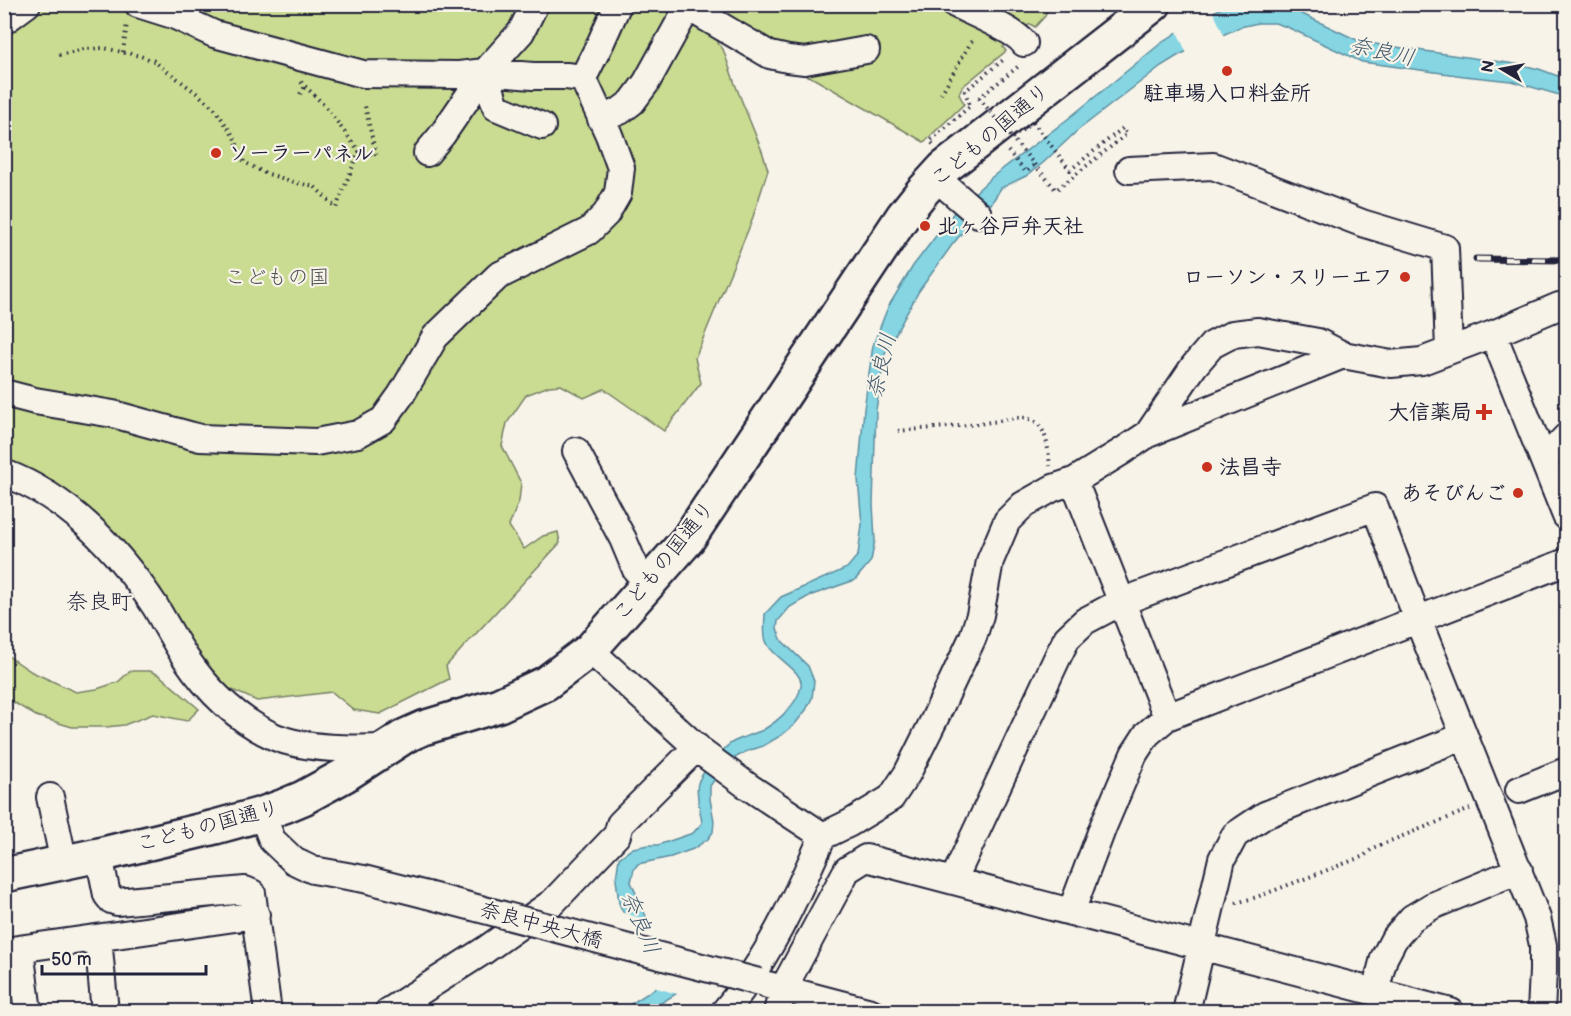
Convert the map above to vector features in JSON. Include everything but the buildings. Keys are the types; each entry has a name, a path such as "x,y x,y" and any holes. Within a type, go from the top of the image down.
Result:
{"main road":[{"name":"こどもの国通り","path":"4,875 99,855 262,814 303,798 405,736 423,728 499,705 546,683 590,650 688,539 903,216 953,161 1150,6"}],"street":[{"path":"4,21 27,4"},
{"path":"427,153 485,72 521,32 535,4"},
{"path":"583,78 618,4"},
{"path":"955,4 1020,38 1022,54"},
{"path":"601,119 620,111 632,102 646,83 685,6 770,55 805,61 866,50"},
{"path":"133,9 173,15 214,34 363,74 459,75 485,72 583,78"},
{"path":"485,72 496,107 542,126"},
{"path":"4,393 35,401 113,414 200,438 316,442 358,434 383,420 401,395 435,337 498,276 589,231 606,214 618,193 621,168 583,78"},
{"path":"1129,170 1213,166 1362,224 1445,248 1448,341"},
{"path":"943,174 978,214"},
{"path":"1148,434 1194,366 1212,345 1233,334 1258,331 1318,342 1343,355 1391,363 1422,361 1448,341 1493,334 1559,306 1566,306"},
{"path":"1493,334 1553,466 1566,516"},
{"path":"724,1011 765,956 823,836 850,824 891,798 907,774 973,637 980,615 990,561 1007,521 1023,505 1121,452 1148,434 1343,355"},
{"path":"1553,466 1566,438"},
{"path":"576,451 636,570 649,584"},
{"path":"4,473 25,480 60,502 112,549 155,607 186,658 225,705 249,724 278,738 307,745 349,749 388,748"},
{"path":"1064,484 1121,602 1167,717"},
{"path":"953,881 1067,638 1085,621 1121,602 1375,507 1537,918 1543,945 1541,1011"},
{"path":"1071,912 1134,754 1148,734 1167,717 1566,562"},
{"path":"590,650 700,751 823,836"},
{"path":"1186,1011 1222,859 1235,835 1265,815 1464,736"},
{"path":"388,1011 485,950 553,902 617,836 620,824 700,751"},
{"path":"1519,790 1566,771"},
{"path":"50,796 64,863"},
{"name":"奈良中央大橋","path":"262,814 272,840 294,861 313,870 427,894 773,994 871,1011"},
{"path":"99,855 107,896 117,902 245,890 252,894 268,1011"},
{"path":"773,994 847,870 866,858 1450,1011"},
{"path":"1375,992 1384,958 1394,939 1412,918 1432,906 1519,870"},
{"path":"28,1011 12,950 256,915"},
{"path":"98,938 105,1011"}],"path":[{"path":"123,52 133,9"},
{"path":"941,94 984,18"},
{"path":"58,55 84,49 104,48 154,61 215,109 234,137 244,162 265,173 314,186 336,208 359,151"},
{"path":"1012,138 1033,122 1070,170 1123,128 1127,134 1056,190 1034,165 979,98 1022,54"},
{"path":"943,174 930,141 970,106 965,91 1003,60"},
{"path":"298,79 325,106 359,151 376,154 365,106"},
{"path":"976,112 984,105"},
{"path":"1006,149 1026,172 1034,165"},
{"path":"898,431 992,422 1017,417 1033,420 1041,428 1064,484"},
{"path":"1227,906 1257,897 1364,856 1373,848 1491,801"}],"green space":[{"name":"こどもの国","path":"5,5 1049,5 1045,16 1035,27 1030,24 1003,47 1006,51 962,87 959,94 964,104 924,142 811,77 774,65 717,32 718,43 723,49 768,170 751,223 695,358 701,383 664,431 604,389 584,398 561,385 549,386 526,395 507,423 502,446 521,483 519,501 509,526 524,549 543,536 558,532 560,543 446,666 449,679 380,714 354,710 332,692 257,701 214,682 125,559 5,468"},
{"path":"5,654 32,672 76,692 97,689 118,682 130,671 150,671 159,675 199,709 187,721 153,714 124,725 72,727 36,716 5,697"}],"water":[{"name":"奈良川","path":"1227,5 1262,5 1296,11 1361,42 1539,69 1566,79 1566,97 1511,81 1362,62 1287,27 1275,23 1258,23 1240,27 1179,55 1161,66 1077,131 1026,176 1001,188 991,204 952,245 919,291 885,353 876,410 873,504 875,540 871,561 855,580 809,596 790,607 778,621 777,629 782,641 808,666 814,681 812,698 806,710 782,735 733,759 715,779 710,786 713,832 708,839 693,849 671,857 638,864 634,869 631,882 679,992 648,1011 620,1011 656,988 619,903 616,879 619,858 633,848 658,845 693,833 702,823 697,787 704,773 729,744 763,730 781,717 799,693 801,680 798,674 774,653 766,641 765,614 781,597 847,568 858,555 862,524 858,479 864,409 873,345 888,307 913,266 955,211 992,177 1160,44 1185,27"}],"pier":[{"path":"1212,9 1225,37 1187,54 1176,29"},
{"path":"620,912 652,921 681,987 681,995 653,987"}],"railway":[{"path":"1476,259 1566,260"}],"place":[{"name":"駐車場入口料金所","path":"1227,71"},
{"name":"ソーラーパネル","path":"216,153"},
{"name":"北ヶ谷戸弁天社","path":"925,226"},
{"name":"ローソン・スリーエフ","path":"1405,277"},
{"name":"大信薬局","path":"1484,412"},
{"name":"法昌寺","path":"1207,467"},
{"name":"あそびんご","path":"1518,493"}],"district":[{"name":"奈良町","path":"99,602"}]}
